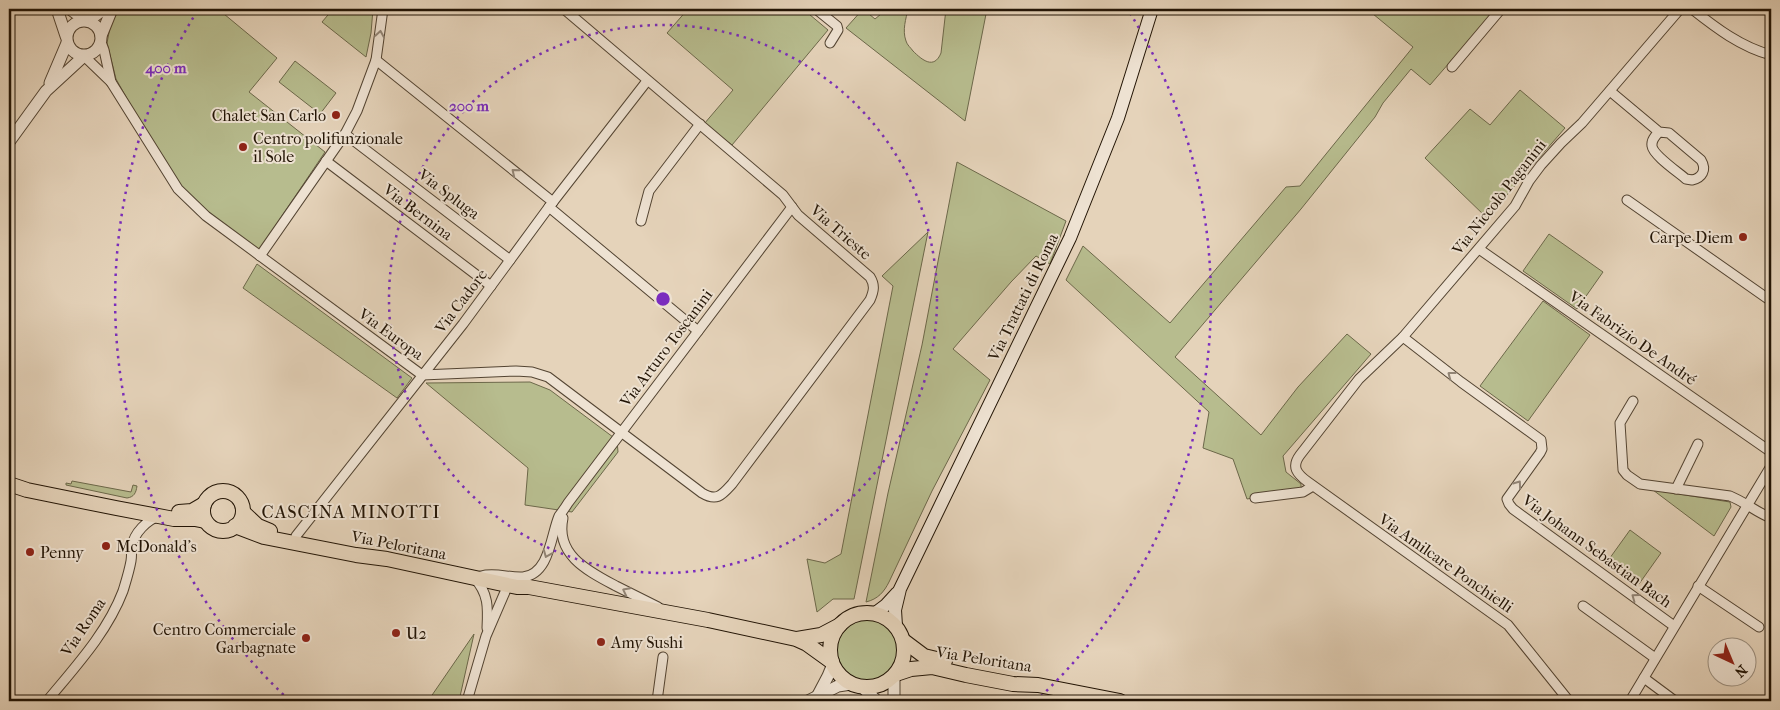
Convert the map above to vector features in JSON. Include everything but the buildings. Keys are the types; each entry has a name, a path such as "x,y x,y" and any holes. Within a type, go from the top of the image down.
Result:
{"main road":[{"name":"Via Trattati di Roma","path":"896,626 894,610 900,589 1070,238 1118,118 1152,9"},
{"path":"13,485 28,484 64,489 168,511 186,512 204,504"},
{"path":"13,485 27,490 174,519 195,518 206,521"},
{"path":"224,491 236,496 243,512 241,519 235,526 221,531 215,529 203,516 204,504 211,494 224,491"},
{"name":"Via Peloritana","path":"243,512 262,528 508,585 670,613 796,639 807,644 832,663"},
{"name":"Via Peloritana","path":"235,526 269,538 356,556 522,584 528,587"},
{"name":"Via Trattati di Roma","path":"874,614 886,605 900,589"},
{"path":"858,614 874,614 884,617 896,626 904,641 904,659 895,675 884,684 874,687 856,685 842,677 832,663 830,654 832,641 840,625 851,617 858,614"},
{"name":"Via Peloritana","path":"796,639 821,636 840,625"},
{"name":"Via Peloritana","path":"904,641 924,656 1015,676 1038,685"},
{"name":"Via Peloritana","path":"895,675 911,668 932,667 1013,684 1038,685 1120,701"}],"street":[{"path":"57,9 67,40 74,52 84,56"},
{"path":"70,9 98,27 101,39"},
{"path":"46,91 67,40 69,29 73,24 86,21 104,9"},
{"path":"9,142 46,91 84,56 94,52 112,9"},
{"path":"260,256 345,134 357,111 376,60 383,9"},
{"name":"Via Trieste","path":"564,9 784,195 807,223 870,277 874,284 874,292 870,300 732,484 716,498"},
{"path":"816,9 837,26 838,30 830,43"},
{"path":"1452,67 1501,9"},
{"name":"Via Niccolò Paganini","path":"1295,464 1300,454 1359,380 1403,337 1515,206 1529,181 1541,165 1582,123 1680,9"},
{"path":"1692,9 1718,30 1733,39 1771,55"},
{"name":"Via Europa","path":"101,39 111,82"},
{"name":"Via Europa","path":"84,56 111,82 178,189 206,216 422,375 516,371 541,374 562,386 702,493 716,498"},
{"path":"376,60 551,205 698,331"},
{"name":"Via Cadore","path":"296,536 491,286 647,81"},
{"path":"1610,91 1659,132 1669,133 1701,160 1704,164 1704,170 1698,179 1686,179 1654,151 1652,142 1659,132"},
{"path":"641,221 649,191 700,124"},
{"name":"Via Spluga","path":"345,134 510,260"},
{"name":"Via Bernina","path":"326,161 491,286"},
{"path":"1627,200 1771,301"},
{"name":"Via Arturo Toscanini","path":"477,577 489,574 523,577 534,572 546,559 564,509 792,207"},
{"name":"Via Fabrizio De André","path":"1479,249 1771,452"},
{"name":"Via Johann Sebastian Bach","path":"1403,337 1541,440 1542,449 1540,453 1508,499 1513,508 1674,626"},
{"path":"1633,401 1620,422 1623,470 1627,475 1640,484 1730,496 1771,518"},
{"path":"1676,490 1698,444"},
{"name":"Via Amilcare Ponchielli","path":"1295,464 1297,472 1313,486 1508,625 1569,701"},
{"path":"1630,701 1771,466"},
{"path":"1255,498 1303,492 1313,486"},
{"path":"564,509 562,523 563,541 579,563 596,575 670,613"},
{"name":"Via Roma","path":"48,701 100,635 111,617 128,575 132,545 143,526 159,516"},
{"path":"477,577 488,602 486,636"},
{"path":"467,701 486,636 508,585"},
{"path":"1698,586 1759,627"},
{"path":"1583,606 1655,658"},
{"path":"658,701 663,658"},
{"path":"812,699 824,684 832,663"},
{"path":"894,701 895,675"},
{"path":"1644,678 1675,701"},
{"path":"812,699 838,686 856,685 877,701"}],"green space":[{"path":"116,9 218,9 277,58 249,92 325,152 259,250 219,224 178,189 116,79 107,43 112,17"},
{"path":"333,9 373,9 366,57 322,22"},
{"path":"688,9 803,9 828,30 732,145 704,124 733,90 667,33"},
{"path":"863,9 875,19 887,9 908,9 904,29 907,42 920,58 931,62 935,61 941,53 946,9 987,9 965,121 846,28"},
{"path":"1367,9 1496,9 1430,85 1411,69 1301,209 1175,357 1261,435 1298,387 1347,334 1371,354 1283,456 1286,472 1301,484 1301,490 1247,499 1233,459 1203,448 1209,412 1066,280 1083,246 1170,323 1286,187 1300,186 1413,47"},
{"path":"295,61 336,93 320,114 279,82"},
{"path":"1520,90 1565,128 1487,218 1425,158 1470,109 1490,125"},
{"path":"957,162 1066,221 1050,264 1036,256 953,349 990,380 932,491 887,586 877,597 866,602 888,493 922,345"},
{"path":"928,232 854,599 833,599 817,612 807,559 825,563 841,554 893,286 882,276"},
{"path":"1549,234 1603,272 1577,309 1523,271"},
{"path":"257,264 412,378 397,398 243,288"},
{"path":"1543,301 1590,335 1528,421 1480,386"},
{"path":"530,382 550,390 617,440 618,452 572,512 525,505 528,468 426,383"},
{"path":"72,481 131,492 133,485 137,486 134,494 127,498 66,485 66,483 71,484"},
{"path":"1653,490 1730,502 1731,507 1714,536"},
{"path":"1630,530 1661,553 1639,584 1607,562"},
{"path":"867,616 880,619 891,626 898,637 901,650 898,663 891,674 880,681 867,684 854,681 843,674 836,663 833,650 836,637 843,626 854,619"},
{"path":"474,634 459,701 441,701 436,698 433,701 428,701"}],"place":[{"name":"Chalet San Carlo","path":"336,115"},
{"name":"Centro polifunzionale il Sole","path":"243,147"},
{"name":"Carpe Diem","path":"1743,237"},
{"name":"McDonald's","path":"106,546"},
{"name":"Penny","path":"30,552"},
{"name":"U2","path":"396,633"},
{"name":"Centro Commerciale Garbagnate","path":"306,638"},
{"name":"Amy Sushi","path":"601,642"}],"district":[{"name":"CASCINA MINOTTI","path":"351,512"}]}
